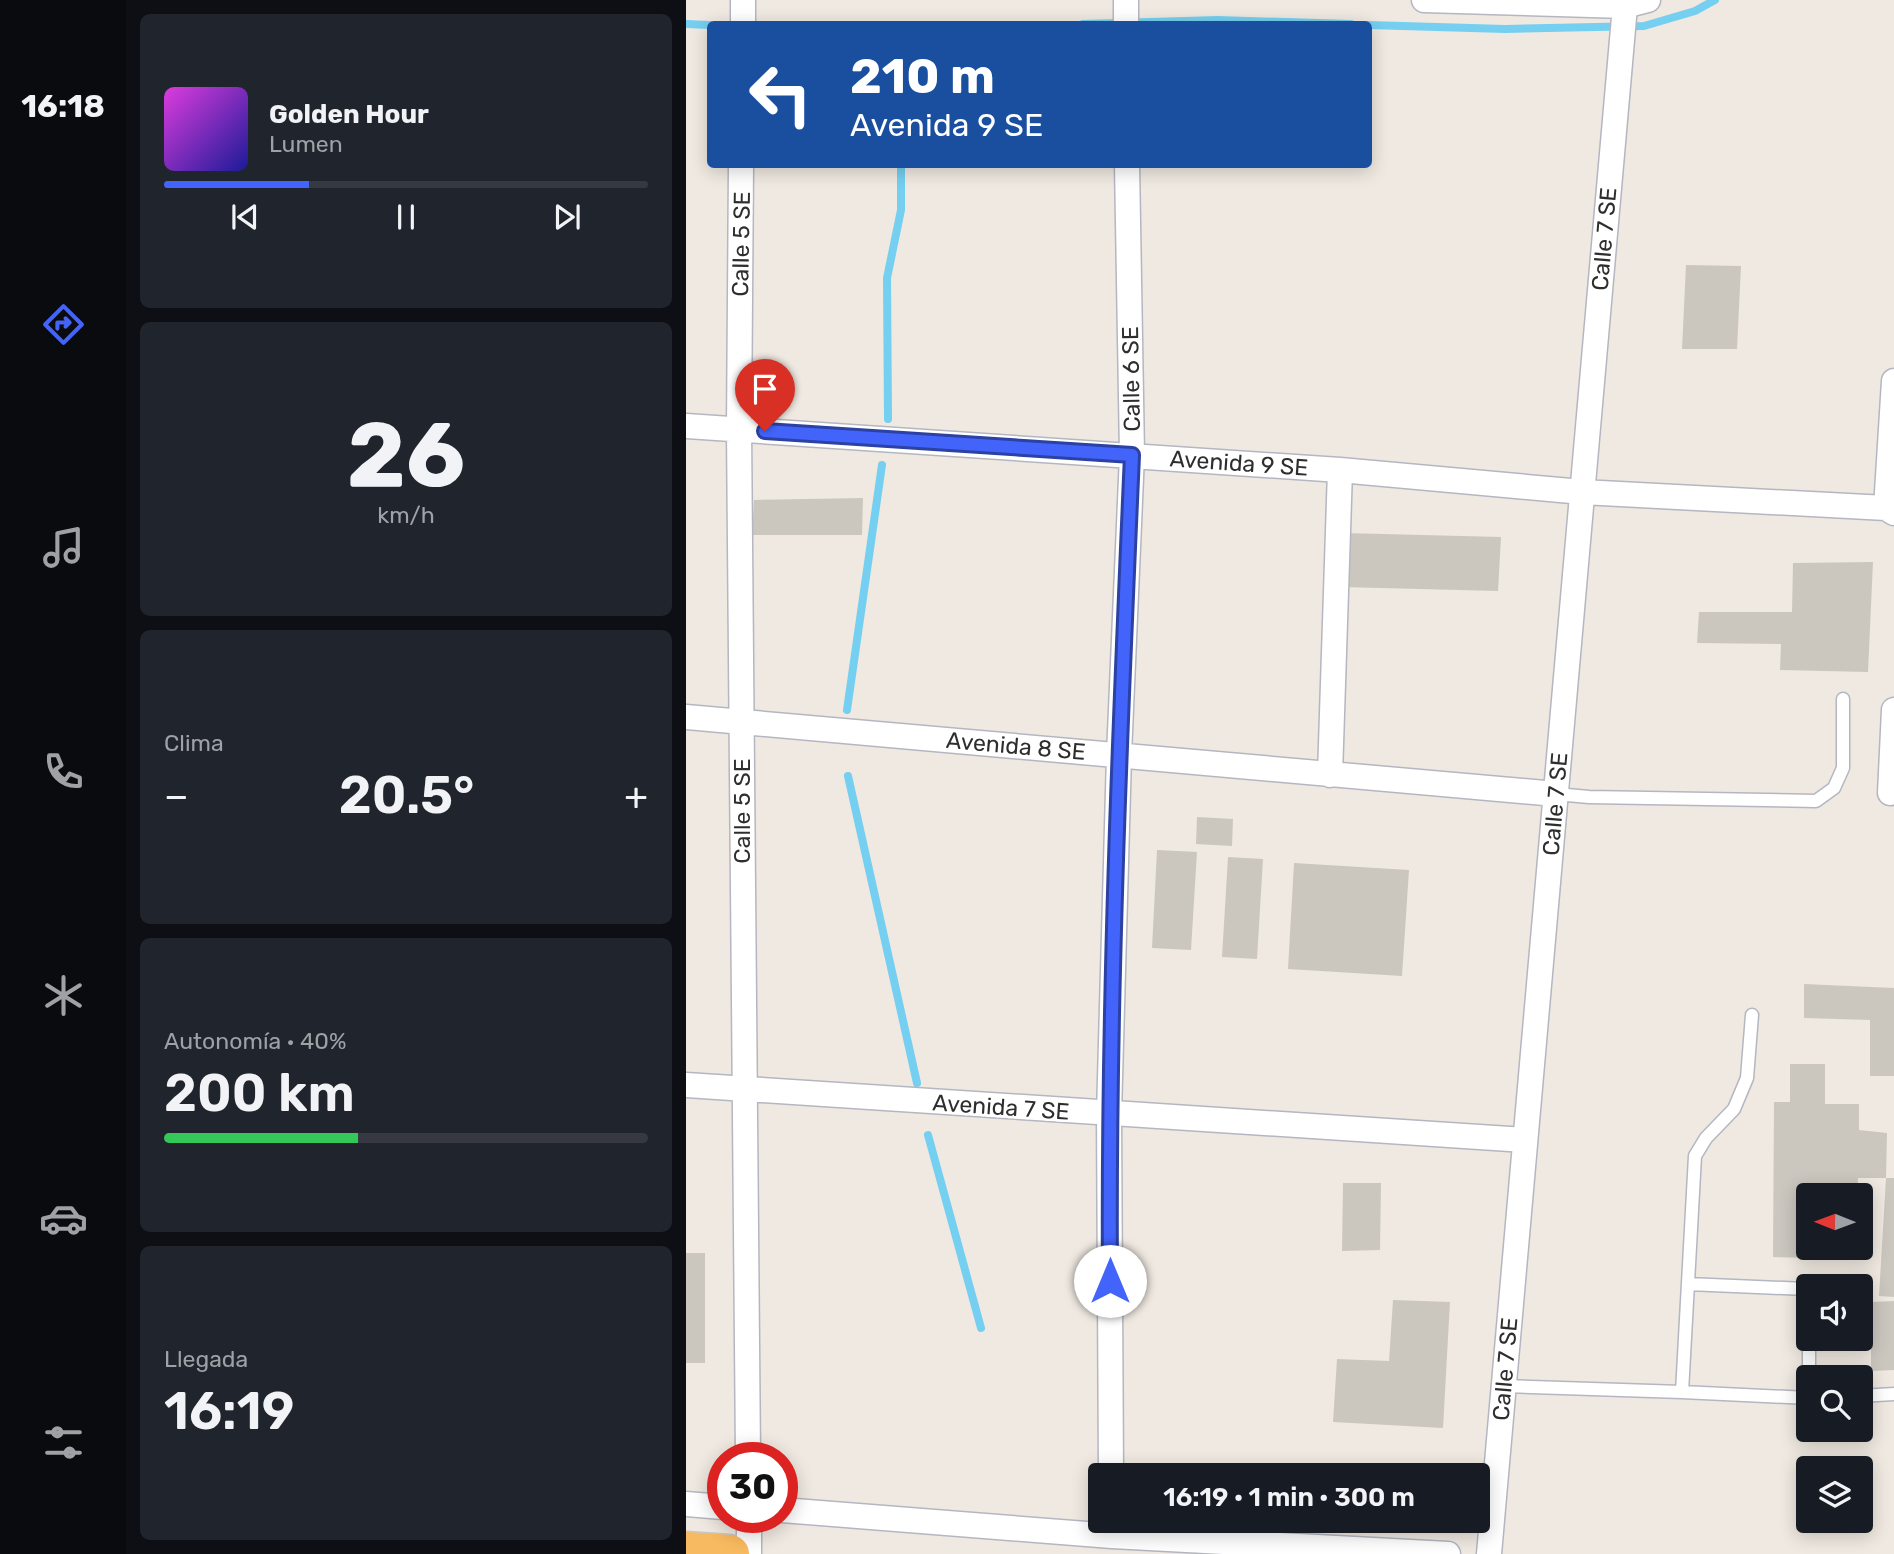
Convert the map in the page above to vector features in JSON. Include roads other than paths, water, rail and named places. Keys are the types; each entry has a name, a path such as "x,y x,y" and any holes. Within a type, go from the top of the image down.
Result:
{"highway":[{"path":"686,1550 730,1554"}],"street":[{"path":"1424,0 1501,1 1632,9"},
{"name":"Calle 7 SE","path":"1489,1554 1621,54 1632,9"},
{"name":"Calle 5 SE","path":"741,168 739,429 748,1442"},
{"name":"Calle 6 SE","path":"1111,1463 1109,1114 1119,755 1132,455 1127,168"},
{"path":"1890,511 1894,382"},
{"name":"Avenida 9 SE","path":"686,426 1340,470 1582,492 1890,511"},
{"path":"1330,775 1340,470"},
{"path":"1890,793 1894,710"},
{"name":"Avenida 8 SE","path":"686,717 1556,794"},
{"name":"Avenida 7 SE","path":"686,1086 1525,1140"},
{"path":"686,1504 707,1506"},
{"path":"798,1511 1112,1537 1448,1554"},
{"path":"749,1533 749,1554"}],"lane":[{"path":"1556,794 1589,797 1816,801 1834,788 1843,768 1843,699"},
{"path":"1682,1392 1695,1156 1706,1138 1734,1109 1747,1078 1752,1014"},
{"path":"1688,1284 1796,1289"},
{"path":"1504,1387 1796,1397"},
{"path":"1873,1395 1894,1394"}],"waterway":[{"path":"1372,25 1505,29 1644,26 1695,11 1715,0"},
{"path":"1184,21 1250,21"},
{"path":"686,24 707,25"},
{"path":"888,419 887,278 901,210 901,168"},
{"path":"847,710 882,465"},
{"path":"848,776 917,1083"},
{"path":"928,1135 981,1328"}]}
